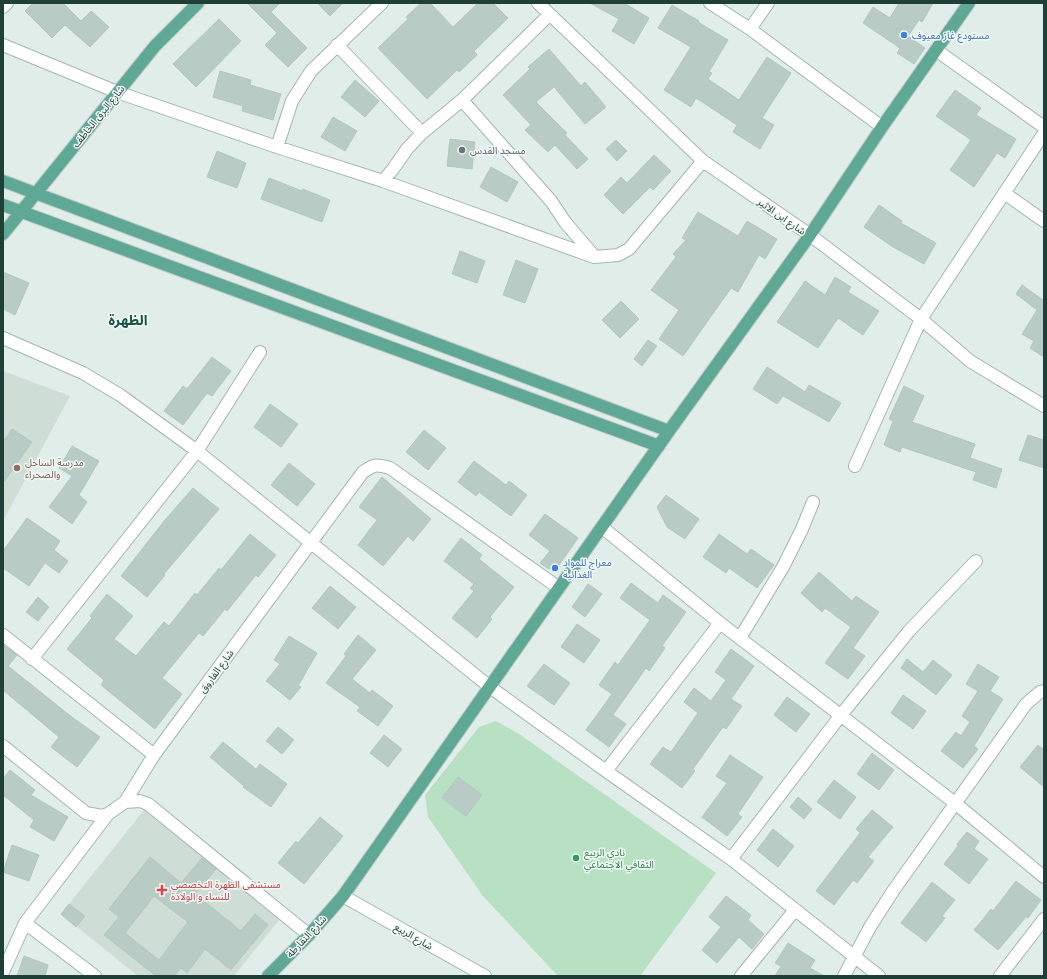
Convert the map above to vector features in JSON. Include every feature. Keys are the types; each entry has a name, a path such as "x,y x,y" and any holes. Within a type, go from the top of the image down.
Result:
{"main road":[{"name":"شارع البرق الخاطف","path":"3,234 155,46 198,3"},
{"name":"شارع النقارطة","path":"268,976 343,896 669,431 810,235 882,127 969,3"},
{"path":"3,181 669,431"},
{"path":"3,205 659,446"}],"street":[{"path":"3,7 7,3"},
{"path":"277,147 292,101 310,71 382,3"},
{"name":"شارع ابن الاثير","path":"538,3 704,161 810,235 921,319 970,361 1044,406"},
{"path":"710,3 750,29 882,127"},
{"path":"750,29 768,3"},
{"path":"382,181 394,169 407,149 422,133 462,100 549,15"},
{"path":"3,45 117,92 382,181 594,257 618,255 628,249 704,161"},
{"path":"337,45 422,133"},
{"path":"936,50 1044,127"},
{"path":"462,100 551,201 565,222 594,257"},
{"path":"855,466 921,319 1044,133"},
{"path":"1004,193 1044,221"},
{"path":"3,338 83,373 120,395 197,451 490,687 606,771 731,858 879,976"},
{"path":"32,659 197,451 260,352"},
{"name":"شارع الفاروق","path":"125,802 154,755 310,542 363,472 372,465 378,464 390,468 559,588"},
{"path":"740,638 783,567 802,529 813,502"},
{"path":"602,528 720,623 955,803 1044,876"},
{"path":"731,858 841,715 909,631 976,562"},
{"path":"606,771 720,623"},
{"path":"3,635 154,755"},
{"path":"844,976 870,927 893,891 1026,704 1040,692 1044,691"},
{"path":"4,748 86,812 102,816 108,814 125,802 140,801 148,804 309,934"},
{"path":"3,972 25,923 108,814"},
{"name":"شارع الربيع","path":"343,896 478,974"},
{"path":"741,976 796,910"},
{"path":"1000,976 1044,919"},
{"path":"25,923 95,976"}],"shaded area":[{"name":"مدرسة الساحل والصحراء","path":"3,371 70,396 3,521"},
{"name":"مستشفى الظهرة التخصصي للنساء و الولادة","path":"144,810 280,919 234,976 138,976 61,914"}],"green space":[{"name":"نادي الربيع الثقافي الاجتماعي","path":"496,721 519,734 716,873 640,976 558,976 483,896 428,817 425,795 479,727"}],"building":[{"path":"33,3 63,3 81,21 91,11 109,27 90,47 65,25 52,38 25,11"},
{"path":"247,3 280,3 271,12 307,48 288,67 265,45 277,33"},
{"path":"317,3 343,3 330,16"},
{"path":"421,3 430,3 453,27 478,3 493,3 508,18 474,51 477,55 459,72 457,70 427,99 378,48 408,19 406,17"},
{"path":"590,3 624,3 649,18 634,44 612,31 619,19"},
{"path":"899,3 933,3 922,22 919,20 908,36 925,48 914,64 897,53 900,48 863,23 873,7 890,18"},
{"path":"672,5 728,40 709,72 712,73 708,79 739,100 767,57 791,73 762,118 774,125 760,149 733,132 737,125 696,98 691,107 664,90 691,47 658,28"},
{"path":"219,19 241,41 196,87 173,64"},
{"path":"549,49 581,86 585,82 606,107 585,124 554,87 536,102 567,133 565,135 588,159 577,169 555,145 548,152 525,130 531,125 503,95 530,69 528,67"},
{"path":"220,71 251,80 250,85 281,94 273,120 242,111 243,106 213,97"},
{"path":"355,80 379,101 365,117 341,97"},
{"path":"955,90 981,108 976,115 1016,139 1005,158 997,153 974,187 950,170 971,140 936,116"},
{"path":"333,117 357,131 345,151 321,137"},
{"path":"450,139 475,142 472,169 447,166"},
{"path":"616,140 627,151 617,161 606,149"},
{"path":"217,151 246,163 237,188 207,177"},
{"path":"654,155 671,171 653,190 650,187 623,214 604,195 621,177 627,183"},
{"path":"491,167 518,182 507,202 480,187"},
{"path":"269,178 330,200 322,222 261,199"},
{"path":"879,205 902,221 901,223 936,243 924,264 893,247 864,227"},
{"path":"698,212 738,236 747,221 777,239 765,259 759,255 738,292 731,288 683,356 659,339 679,310 651,290 676,257 673,254 686,240 682,238"},
{"path":"460,251 485,261 477,283 452,274"},
{"path":"516,260 538,269 525,303 503,295"},
{"path":"3,272 29,283 15,315 3,309"},
{"path":"835,277 851,287 848,292 879,311 863,335 838,318 818,348 777,322 805,281 825,295"},
{"path":"1022,285 1043,300 1044,299 1044,357 1030,348 1034,341 1022,334 1037,310 1016,294"},
{"path":"621,301 639,319 620,338 602,320"},
{"path":"648,340 657,346 642,366 634,359"},
{"path":"212,357 231,371 212,396 207,393 183,425 164,411 183,386 187,389"},
{"path":"767,367 805,392 809,385 841,403 829,422 783,396 777,404 753,389"},
{"path":"904,386 924,396 912,422 975,444 970,458 1002,469 996,488 973,480 976,472 902,447 900,452 884,445 893,421 889,419"},
{"path":"270,404 298,424 281,447 254,427"},
{"path":"12,429 32,442 3,483 3,442"},
{"path":"424,430 446,448 428,470 406,452"},
{"path":"1028,435 1044,440 1044,468 1019,460"},
{"path":"72,446 99,461 79,495 87,502 72,524 49,507 72,476 59,468"},
{"path":"474,461 506,485 509,481 527,495 511,516 479,492 476,496 458,482"},
{"path":"289,463 315,484 297,506 271,485"},
{"path":"382,477 431,519 413,541 408,536 383,566 358,545 377,520 359,507"},
{"path":"193,488 219,509 164,574 165,575 147,597 121,576 165,520"},
{"path":"666,495 699,519 685,539 667,527 657,507"},
{"path":"545,514 578,538 557,568 549,569 540,563 550,551 529,535"},
{"path":"27,518 60,541 54,550 68,561 59,573 45,563 29,586 3,568 3,551"},
{"path":"250,534 276,555 258,577 256,575 227,611 225,609 203,636 199,633 162,678 182,694 155,729 101,685 104,680 67,649 92,618 90,616 107,594 133,616 114,639 136,656 164,622 169,626 195,593 197,595 219,568 221,570"},
{"path":"719,534 747,554 751,549 774,565 757,588 729,568 726,573 703,557"},
{"path":"461,538 482,555 479,559 514,587 490,617 492,619 477,638 452,618 474,591 470,588 474,584 444,561"},
{"path":"819,572 852,601 856,596 879,612 853,648 865,656 848,679 825,663 851,627 825,608 822,612 801,593"},
{"path":"631,583 658,603 663,595 686,612 662,646 665,648 649,671 646,668 613,715 626,724 609,747 586,730 612,694 599,685 615,662 618,665 650,620 620,598"},
{"path":"588,584 602,594 585,617 572,607"},
{"path":"330,586 356,607 338,629 312,608"},
{"path":"38,597 49,607 38,621 26,612"},
{"path":"577,624 600,640 584,663 561,647"},
{"path":"358,635 376,650 352,679 370,693 372,690 393,706 378,726 357,711 360,707 326,683 346,656 344,654"},
{"path":"289,636 317,653 298,686 301,687 290,700 266,681 280,664 274,660"},
{"path":"3,645 17,655 8,666 73,718 100,737 77,767 51,747 59,737 3,690"},
{"path":"731,649 754,666 731,699 742,706 726,729 723,727 693,769 695,771 682,788 650,764 663,747 671,752 698,713 684,702 694,688 711,701 726,680 715,672"},
{"path":"907,659 923,672 933,660 952,675 936,695 901,668"},
{"path":"544,664 570,683 554,705 527,686"},
{"path":"978,664 999,677 990,691 1003,699 974,746 978,749 963,768 941,751 956,732 961,736 970,722 962,716 978,691 966,684"},
{"path":"903,695 926,711 913,729 891,713"},
{"path":"787,697 810,714 796,732 774,715"},
{"path":"278,727 294,740 282,754 266,741"},
{"path":"384,735 402,749 388,767 370,753"},
{"path":"223,742 256,769 260,764 287,784 271,807 243,787 244,786 210,757"},
{"path":"1038,745 1044,750 1044,787 1020,767"},
{"path":"872,753 894,770 879,790 857,774"},
{"path":"730,755 763,777 738,814 742,817 727,836 702,817 727,783 716,776"},
{"path":"10,770 35,790 31,795 68,817 54,841 30,827 34,820 3,795 3,779"},
{"path":"458,777 482,795 466,816 442,798"},
{"path":"834,780 856,797 840,819 817,802"},
{"path":"798,797 812,809 804,819 790,807"},
{"path":"872,810 893,827 868,857 874,861 857,883 853,880 834,905 816,891 860,833 856,829"},
{"path":"320,817 343,836 304,884 278,863 296,841 298,843"},
{"path":"773,829 794,846 778,867 757,850"},
{"path":"967,832 979,841 974,849 988,859 969,884 944,864"},
{"path":"12,845 39,855 29,881 3,872"},
{"path":"150,857 181,883 202,858 216,869 195,894 241,931 255,914 268,925 231,970 205,949 187,973 181,968 174,976 156,976 104,935 119,917 109,909","holes":["154,896 188,922 159,960 125,933"]},
{"path":"1016,881 1041,900 1028,918 1026,917 998,950 974,930 991,909 993,911"},
{"path":"932,882 955,900 942,916 945,918 926,942 901,923"},
{"path":"726,896 751,915 748,920 764,934 752,949 739,937 717,963 702,950 721,927 709,917"},
{"path":"69,904 85,916 76,927 61,914"},
{"path":"788,943 815,960 810,968 824,976 775,976 781,966 775,963"},
{"path":"24,956 48,965 45,976 17,976"}],"place":[{"name":"مستودع غاز معيوف","path":"904,35"},
{"name":"مسجد القدس","path":"462,150"},
{"name":"مدرسة الساحل والصحراء","path":"17,468"},
{"name":"معراج للمواد الغذائية","path":"555,568"},
{"name":"نادي الربيع الثقافي الاجتماعي","path":"576,858"},
{"name":"مستشفى الظهرة التخصصي للنساء و الولادة","path":"162,890"}],"district":[{"name":"الظهرة","path":"128,320"}]}
